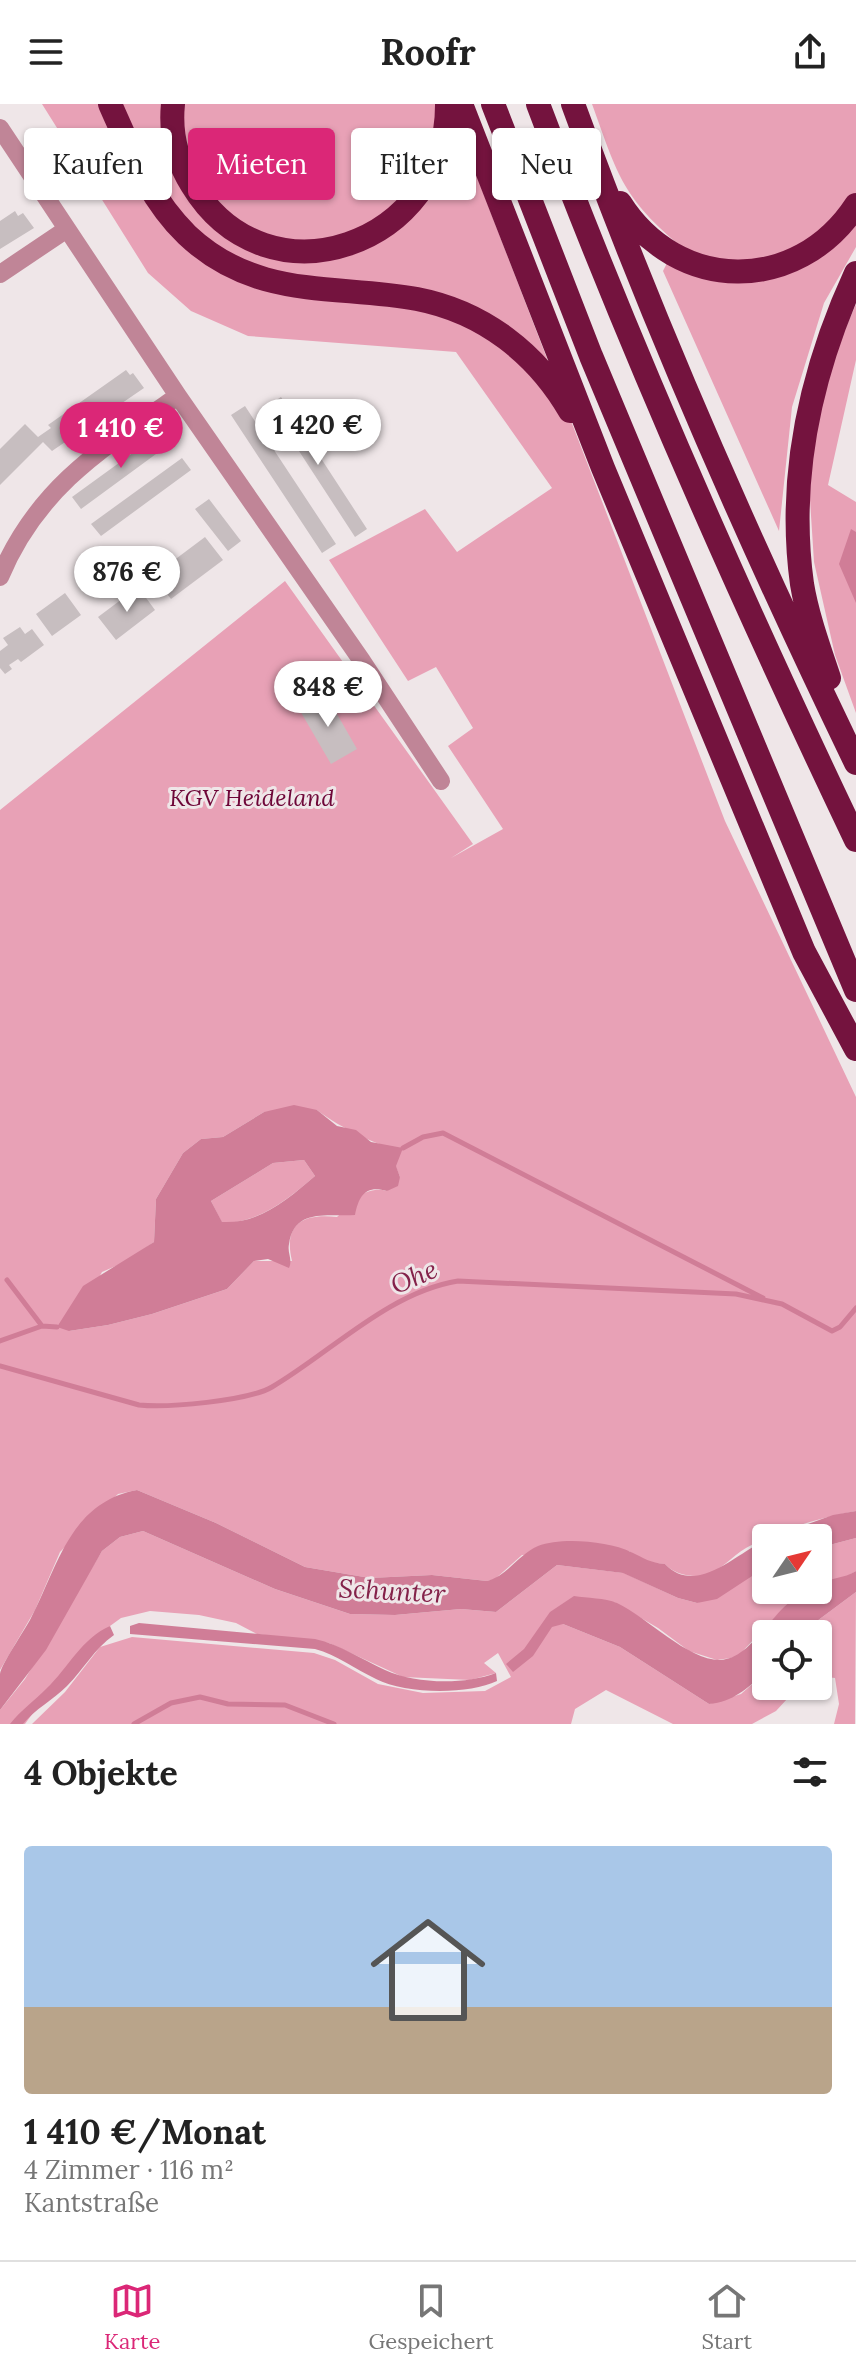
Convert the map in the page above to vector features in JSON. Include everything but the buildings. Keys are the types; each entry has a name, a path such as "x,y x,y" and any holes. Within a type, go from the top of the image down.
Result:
{"highway":[{"path":"110,104 158,201 189,237 207,251 247,274 268,281 316,291 395,296 435,303 491,327 525,353 547,377 603,468"},
{"path":"173,104 173,135 178,155 186,175 211,210 245,236 286,249 307,251 349,245 378,232 404,213 418,196 438,159 447,104"},
{"path":"461,104 603,468 804,952 856,1049"},
{"path":"493,104 591,356 856,990"},
{"path":"538,104 658,403 734,579 856,840"},
{"path":"575,111 612,190 633,221 658,246 698,266 742,272 759,271 793,261 824,243 856,205"},
{"path":"575,111 672,357 763,568 856,763"},
{"path":"856,273 817,370 803,436 798,513 803,585 823,660 856,756"}],"street":[{"path":"0,128 178,396 362,661 441,781"},
{"path":"0,274 67,229"},
{"path":"0,577 34,516 67,476 93,454 178,396"}],"green space":[{"name":"KGV Heideland","path":"42,104 449,104 458,128 351,128 351,200 476,200 476,174 725,821 856,1097 856,1511 804,1524 752,1524 752,1545 716,1570 700,1576 678,1573 665,1564 647,1563 629,1551 522,1555 495,1579 487,1581 432,1575 370,1578 305,1567 216,1523 137,1490 118,1494 60,1552 35,1610 0,1670 0,810 285,581 473,844 451,858 503,829 448,746 473,728 436,667 408,681 329,560 425,509 457,552 552,488 456,352 248,336 191,311 148,273 102,200 172,200 172,128 57,128","holes":["317,1110 342,1126 388,1147 400,1177 387,1191 365,1193 337,1217 314,1217 298,1224 290,1238 292,1261 254,1261 227,1289 152,1314 69,1331 102,1272 125,1262 154,1242 156,1199 183,1153 201,1139 223,1137 264,1112"]},
{"path":"592,104 856,104 856,247 824,303 792,407 779,531 663,271 677,243 643,211 622,181"},
{"path":"856,304 856,360 828,485 856,502 856,713 835,655 814,562 808,469 824,379"},
{"path":"304,1160 315,1176 294,1193 273,1208 249,1219 222,1223 211,1201 273,1163"},
{"path":"143,1531 275,1589 350,1614 395,1615 461,1609 496,1612 557,1565 624,1573 678,1598 697,1603 752,1574 752,1604 790,1604 772,1620 752,1620 752,1641 737,1657 717,1660 689,1651 614,1602 563,1624 620,1647 709,1704 741,1694 752,1684 752,1700 786,1700 776,1711 752,1724 673,1724 606,1690 575,1709 571,1724 32,1724 65,1692 100,1647 132,1637 314,1653 335,1660 378,1684 423,1693 485,1691 511,1677 498,1653 484,1663 496,1673 470,1680 403,1677 329,1643 257,1634 236,1623 199,1615 150,1611 121,1618 110,1626 60,1675 25,1724 0,1724 0,1710 25,1679 102,1551 120,1537"},
{"path":"856,1538 856,1571 832,1581 832,1544"},
{"path":"856,1592 855,1724 834,1724 839,1704 835,1678 832,1678 832,1620 818,1620"}],"water":[{"path":"851,529 856,532 856,603 839,564"},
{"path":"294,1105 317,1110 337,1126 356,1130 371,1142 403,1148 396,1166 400,1177 398,1186 387,1191 374,1189 365,1193 355,1215 314,1216 298,1224 289,1244 289,1268 268,1259 254,1261 227,1289 108,1325 69,1331 57,1327 83,1286 154,1242 156,1199 183,1153 201,1139 223,1137 264,1112","holes":["304,1160 315,1176 284,1201 249,1219 222,1222 211,1201 273,1163"]},
{"name":"Schunter","path":"137,1490 216,1523 305,1567 370,1578 432,1575 487,1581 501,1575 538,1546 571,1541 621,1548 690,1576 716,1569 752,1547 752,1576 717,1599 697,1603 678,1598 623,1573 557,1565 496,1612 461,1609 395,1615 350,1614 275,1589 143,1531 120,1537 102,1551 46,1650 0,1710 1,1670 30,1620 68,1540 96,1508 114,1497"},
{"path":"856,1511 856,1538 832,1544 832,1524 808,1524"},
{"path":"856,1571 856,1592 818,1620 772,1620 788,1604 832,1604 832,1579"},
{"path":"574,1596 617,1603 681,1646 707,1658 720,1660 733,1657 752,1642 752,1683 726,1700 709,1704 620,1647 563,1624 552,1627 533,1656 513,1672 506,1664 524,1649 550,1612"},
{"path":"139,1623 315,1639 397,1675 455,1681 496,1673 497,1681 470,1689 436,1691 403,1688 376,1679 315,1649 130,1634 130,1626"},
{"path":"110,1626 114,1635 67,1686 23,1724 10,1724 55,1680 91,1638"}],"waterway":[{"path":"403,1148 423,1137 443,1133 763,1298"},
{"path":"7,1280 42,1326"},
{"name":"Ohe","path":"0,1366 139,1405 227,1400 272,1387 384,1310 433,1287 458,1281 736,1294 782,1304 832,1331 840,1327 856,1308"},
{"path":"0,1341 42,1326 57,1327"},
{"path":"134,1724 171,1703 200,1697 228,1704 285,1705 334,1724"}]}
